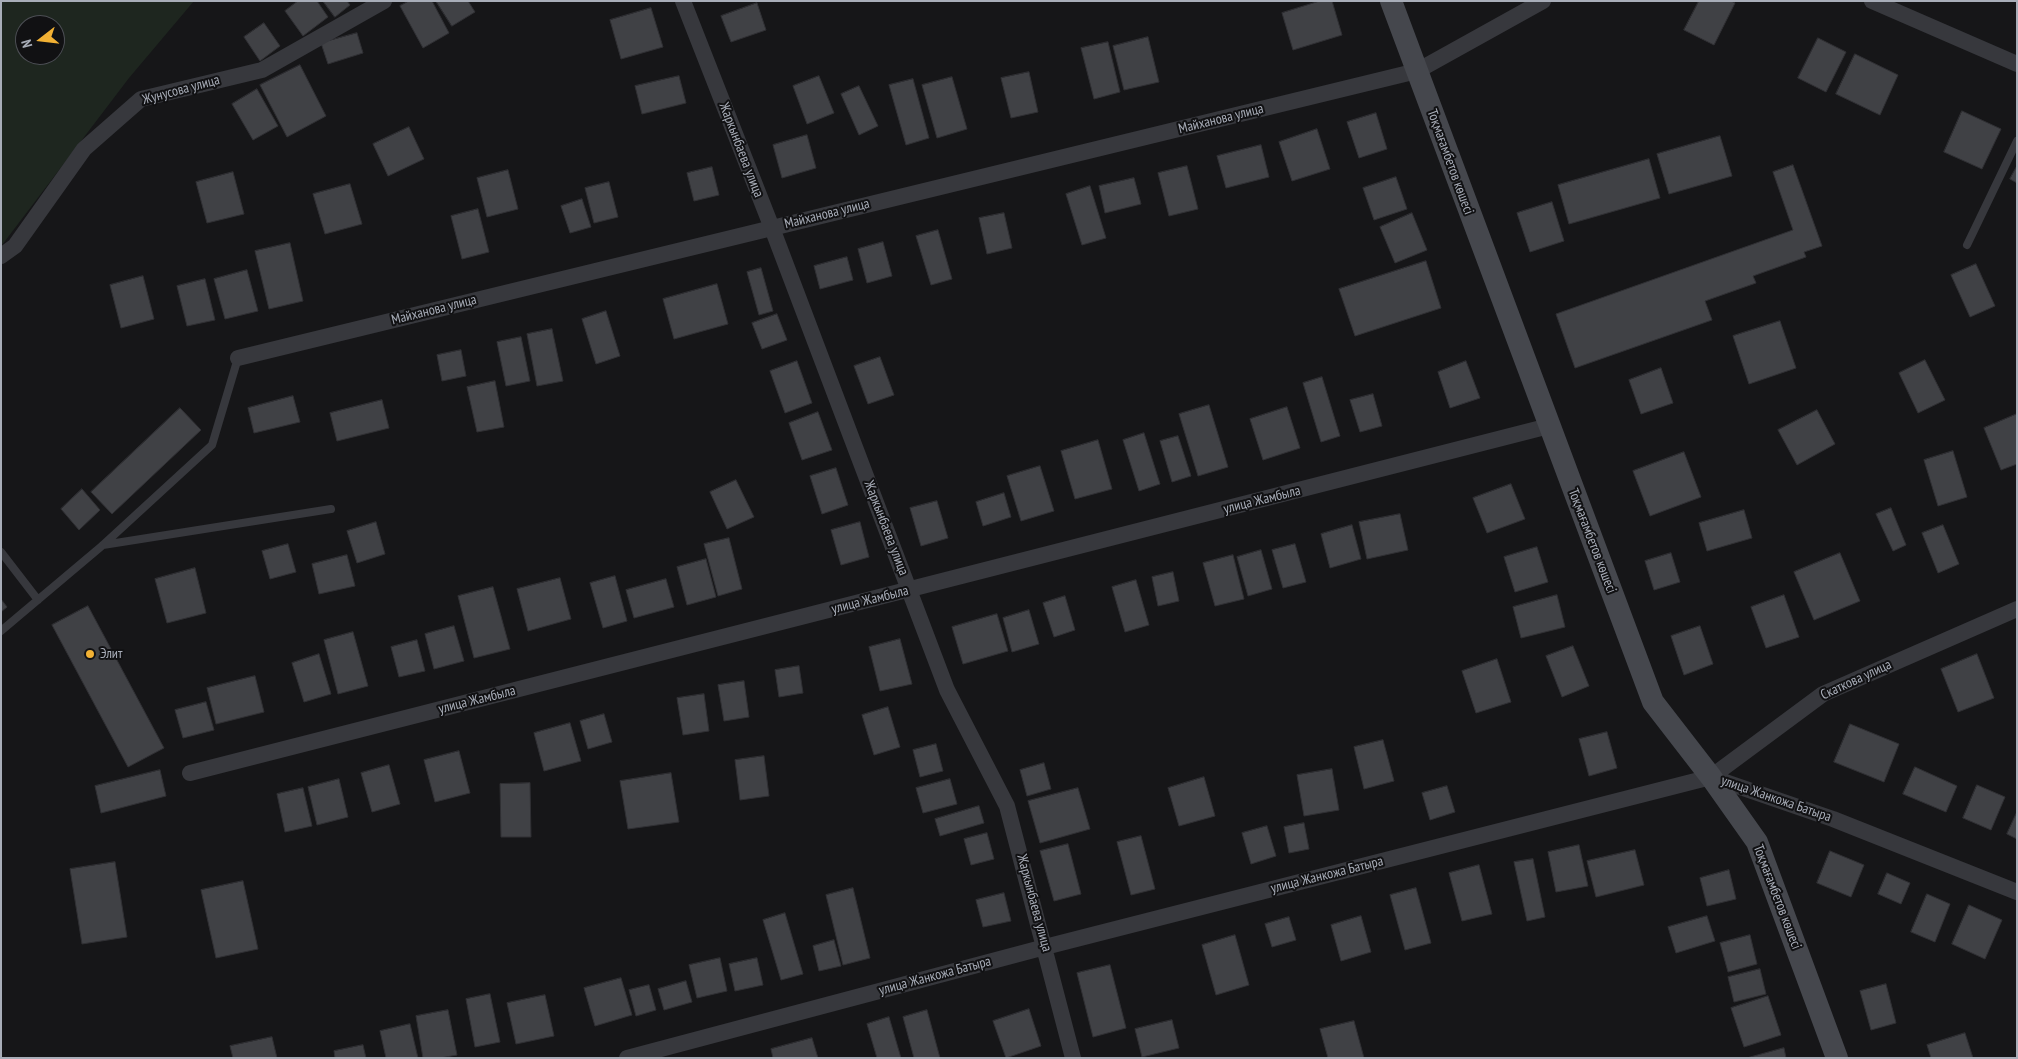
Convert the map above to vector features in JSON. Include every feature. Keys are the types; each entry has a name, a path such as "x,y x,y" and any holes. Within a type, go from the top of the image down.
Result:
{"street":[{"name":"Жунусова улица","path":"1,256 15,246 84,149 141,99 262,70 384,1"},
{"name":"Жаркынбаева улица","path":"683,1 772,228 948,690 1007,806 1046,947 1073,1058"},
{"name":"Тоқмағамбетов көшесі","path":"1391,1 1653,702 1711,777 1757,842 1837,1058"},
{"name":"Майханова улица","path":"238,358 1417,71 1543,1"},
{"path":"1872,1 2017,64"},
{"name":"улица Жамбыла","path":"190,773 1549,426"},
{"name":"Скаткова улица","path":"1711,777 1823,694 2017,609"},
{"name":"улица Жанкожа Батыра","path":"627,1058 1046,947 1711,777 1833,819 2017,892"}],"lane":[{"path":"1966,244 2017,141"},
{"path":"1,631 103,545 212,445 238,358"},
{"path":"103,545 331,510"},
{"path":"1,552 38,600"}],"shaded area":[{"path":"1,1 194,1 129,78 2,245"}],"building":[{"path":"298,1 317,1 328,17 303,36 285,11"},
{"path":"323,1 347,1 350,5 335,17"},
{"path":"409,1 432,1 449,33 423,48 400,6"},
{"path":"436,1 468,1 475,12 452,26"},
{"path":"1320,1 1332,1 1342,35 1293,50 1282,13"},
{"path":"1699,1 1731,1 1735,3 1714,45 1684,30"},
{"path":"757,3 766,30 731,42 721,16"},
{"path":"651,8 663,47 621,59 610,20"},
{"path":"264,23 280,46 260,61 244,37"},
{"path":"357,33 363,53 328,64 321,43"},
{"path":"1148,37 1159,82 1124,90 1113,46"},
{"path":"1818,38 1846,52 1826,92 1798,78"},
{"path":"1108,42 1120,92 1094,99 1081,48"},
{"path":"1855,54 1898,75 1880,115 1836,94"},
{"path":"300,65 326,116 287,137 260,85"},
{"path":"1029,72 1038,112 1011,118 1001,78"},
{"path":"679,76 686,103 642,114 635,86"},
{"path":"819,76 834,113 807,124 793,86"},
{"path":"952,77 967,129 937,138 922,85"},
{"path":"913,79 929,138 906,145 889,85"},
{"path":"859,86 878,126 859,135 841,94"},
{"path":"257,89 278,126 253,140 232,104"},
{"path":"1962,111 2001,129 1982,169 1944,152"},
{"path":"1376,113 1387,149 1359,158 1347,122"},
{"path":"409,127 424,159 388,176 373,144"},
{"path":"1317,129 1330,169 1292,181 1279,142"},
{"path":"807,135 816,168 782,178 773,145"},
{"path":"1720,136 1732,176 1669,194 1657,154"},
{"path":"1261,145 1269,177 1226,188 1217,156"},
{"path":"1649,159 1660,198 1569,224 1558,185"},
{"path":"1793,165 1822,246 1804,252 1806,257 1753,276 1756,283 1705,301 1712,320 1575,368 1556,314 1793,230 1773,172"},
{"path":"1187,166 1198,209 1169,216 1158,173"},
{"path":"2017,166 2017,183 2010,179"},
{"path":"712,167 719,195 694,201 687,173"},
{"path":"508,170 518,209 487,217 477,178"},
{"path":"233,172 244,214 207,223 196,182"},
{"path":"1396,177 1407,209 1374,220 1363,188"},
{"path":"1134,178 1141,204 1105,213 1099,186"},
{"path":"609,182 618,217 594,223 585,188"},
{"path":"350,184 362,224 325,234 313,194"},
{"path":"1090,186 1106,238 1082,245 1066,194"},
{"path":"582,199 591,227 570,233 561,206"},
{"path":"1552,202 1564,241 1530,252 1517,213"},
{"path":"478,209 489,252 462,259 451,216"},
{"path":"1004,213 1012,248 987,254 979,218"},
{"path":"1412,213 1427,250 1395,263 1380,227"},
{"path":"938,230 952,279 931,285 916,236"},
{"path":"883,242 892,276 867,283 858,249"},
{"path":"290,243 303,301 269,309 255,251"},
{"path":"847,257 853,280 820,289 814,266"},
{"path":"1426,261 1441,308 1355,336 1339,289"},
{"path":"1976,264 1995,306 1970,317 1951,275"},
{"path":"761,268 773,311 759,315 747,272"},
{"path":"247,270 258,311 225,319 214,279"},
{"path":"143,276 154,319 121,328 110,285"},
{"path":"205,279 215,320 187,326 177,286"},
{"path":"717,284 728,324 674,339 663,299"},
{"path":"606,311 620,356 596,364 582,319"},
{"path":"777,314 787,340 762,349 752,323"},
{"path":"1780,321 1796,368 1749,384 1733,336"},
{"path":"552,329 563,381 537,386 527,334"},
{"path":"521,337 530,381 506,386 497,342"},
{"path":"461,350 466,376 442,381 437,355"},
{"path":"880,357 894,395 868,404 854,366"},
{"path":"1925,360 1945,400 1918,413 1899,373"},
{"path":"797,361 812,403 785,413 770,371"},
{"path":"1466,361 1480,398 1450,408 1438,372"},
{"path":"1661,368 1673,403 1641,414 1629,380"},
{"path":"1322,377 1340,436 1321,442 1303,383"},
{"path":"495,381 504,427 477,432 467,387"},
{"path":"1373,394 1382,426 1360,432 1350,400"},
{"path":"293,396 300,422 254,433 248,408"},
{"path":"382,400 389,428 337,441 330,413"},
{"path":"1209,405 1228,467 1198,476 1179,414"},
{"path":"1287,407 1300,448 1263,460 1250,419"},
{"path":"180,408 201,430 112,514 91,492"},
{"path":"1817,410 1835,444 1797,465 1778,430"},
{"path":"818,412 832,450 802,460 789,423"},
{"path":"2017,414 2017,464 2001,470 1984,428"},
{"path":"1144,433 1160,484 1139,491 1123,440"},
{"path":"1178,436 1191,476 1172,482 1160,441"},
{"path":"1098,440 1112,489 1075,499 1061,451"},
{"path":"1953,451 1967,497 1938,506 1924,460"},
{"path":"1684,452 1701,497 1650,516 1633,471"},
{"path":"1040,466 1054,511 1021,521 1007,476"},
{"path":"836,468 848,505 822,514 810,476"},
{"path":"736,480 754,517 727,529 710,492"},
{"path":"1511,484 1525,519 1487,533 1473,498"},
{"path":"82,489 100,510 79,530 61,509"},
{"path":"1004,493 1011,517 983,526 976,502"},
{"path":"937,501 948,538 921,546 910,508"},
{"path":"1891,508 1906,545 1893,551 1876,514"},
{"path":"1744,510 1752,538 1707,551 1699,523"},
{"path":"1400,514 1408,550 1367,559 1359,522"},
{"path":"376,522 385,554 357,563 347,531"},
{"path":"860,522 869,557 841,565 831,530"},
{"path":"1352,525 1361,559 1330,568 1321,534"},
{"path":"1943,525 1959,564 1938,573 1922,533"},
{"path":"729,538 742,589 718,596 704,544"},
{"path":"288,544 296,572 270,579 262,551"},
{"path":"1295,544 1306,582 1283,588 1272,550"},
{"path":"1537,547 1548,582 1515,592 1504,557"},
{"path":"1261,550 1272,589 1248,596 1237,557"},
{"path":"1671,553 1680,582 1654,590 1645,561"},
{"path":"1840,553 1860,601 1814,620 1794,572"},
{"path":"347,555 355,586 319,594 312,564"},
{"path":"1233,555 1244,599 1215,606 1203,563"},
{"path":"706,559 716,597 687,605 677,567"},
{"path":"195,568 206,613 167,623 155,579"},
{"path":"1173,572 1179,601 1158,606 1152,577"},
{"path":"615,576 627,621 603,628 590,583"},
{"path":"560,578 571,619 528,631 517,589"},
{"path":"666,579 674,607 634,618 626,590"},
{"path":"1136,580 1149,625 1125,632 1112,587"},
{"path":"493,587 510,649 474,658 458,596"},
{"path":"1557,595 1565,627 1521,638 1513,607"},
{"path":"1784,595 1799,637 1766,648 1751,607"},
{"path":"1065,596 1075,630 1054,637 1043,603"},
{"path":"1,599 7,607 1,612"},
{"path":"88,606 164,748 128,767 52,625"},
{"path":"1029,610 1039,644 1012,652 1003,618"},
{"path":"997,614 1008,651 963,664 952,627"},
{"path":"454,626 464,661 434,669 425,634"},
{"path":"1700,626 1713,664 1684,675 1671,636"},
{"path":"353,632 368,686 338,694 324,640"},
{"path":"900,639 912,684 880,691 869,647"},
{"path":"417,640 425,671 399,677 391,647"},
{"path":"1573,646 1589,686 1562,697 1546,656"},
{"path":"319,654 331,694 304,702 292,663"},
{"path":"1977,654 1994,698 1958,712 1941,669"},
{"path":"1497,659 1511,702 1476,713 1462,671"},
{"path":"799,666 803,693 779,697 775,670"},
{"path":"255,676 264,712 216,724 207,688"},
{"path":"744,681 749,717 724,721 718,685"},
{"path":"704,694 709,731 683,735 677,698"},
{"path":"206,702 214,730 183,738 175,710"},
{"path":"888,707 900,747 874,755 862,715"},
{"path":"604,714 612,742 588,749 580,721"},
{"path":"570,723 581,761 544,771 534,733"},
{"path":"1850,724 1899,744 1884,782 1834,762"},
{"path":"1607,732 1617,768 1589,776 1579,739"},
{"path":"1383,740 1394,781 1364,789 1354,747"},
{"path":"936,744 943,771 920,777 913,750"},
{"path":"459,751 470,793 435,802 424,760"},
{"path":"764,756 769,796 740,800 735,760"},
{"path":"1044,763 1051,789 1027,796 1020,770"},
{"path":"389,765 400,804 372,812 361,773"},
{"path":"1915,767 1957,786 1946,812 1903,794"},
{"path":"1332,769 1339,810 1304,816 1297,775"},
{"path":"160,770 166,796 101,813 95,786"},
{"path":"671,773 679,822 628,829 620,781"},
{"path":"1204,777 1215,816 1179,826 1168,788"},
{"path":"339,779 348,817 317,825 308,787"},
{"path":"950,779 957,804 923,813 916,788"},
{"path":"530,783 531,837 501,837 500,784"},
{"path":"1977,785 2005,797 1991,830 1963,818"},
{"path":"1447,786 1455,812 1430,820 1422,793"},
{"path":"303,788 312,826 285,832 277,794"},
{"path":"1078,788 1090,829 1040,843 1028,801"},
{"path":"979,806 984,823 940,836 935,819"},
{"path":"2017,812 2017,839 2007,834"},
{"path":"1304,823 1309,849 1289,853 1284,827"},
{"path":"1267,826 1276,856 1251,864 1242,833"},
{"path":"987,833 994,859 971,865 964,839"},
{"path":"1141,836 1155,889 1131,895 1117,842"},
{"path":"1068,844 1081,894 1054,901 1040,851"},
{"path":"1579,845 1588,886 1556,892 1548,852"},
{"path":"1635,850 1644,885 1596,897 1587,861"},
{"path":"1830,851 1864,865 1851,897 1817,883"},
{"path":"1533,859 1545,917 1527,921 1514,862"},
{"path":"115,862 127,937 82,944 70,869"},
{"path":"1479,865 1492,914 1462,921 1449,873"},
{"path":"1729,870 1736,899 1707,906 1700,878"},
{"path":"1887,873 1910,883 1901,904 1878,894"},
{"path":"243,881 258,949 216,958 201,890"},
{"path":"853,888 870,958 843,965 826,895"},
{"path":"1416,888 1431,943 1405,950 1390,895"},
{"path":"1004,893 1011,921 983,927 976,900"},
{"path":"1927,894 1950,904 1935,942 1911,932"},
{"path":"1969,905 2002,920 1985,959 1952,944"},
{"path":"785,913 803,974 781,980 763,920"},
{"path":"1361,916 1371,952 1341,961 1331,925"},
{"path":"1707,916 1715,941 1676,953 1668,927"},
{"path":"1289,917 1296,940 1272,947 1265,924"},
{"path":"1235,935 1249,985 1216,995 1202,945"},
{"path":"1750,935 1757,964 1728,972 1720,943"},
{"path":"834,940 841,966 819,971 813,946"},
{"path":"720,958 727,991 697,998 689,965"},
{"path":"757,958 763,985 735,991 729,964"},
{"path":"1110,965 1126,1028 1093,1037 1077,973"},
{"path":"1760,969 1766,994 1734,1002 1728,977"},
{"path":"621,978 632,1015 595,1026 584,988"},
{"path":"686,981 692,1002 664,1010 658,989"},
{"path":"1886,984 1896,1023 1871,1030 1860,991"},
{"path":"649,985 656,1010 636,1016 629,990"},
{"path":"490,994 500,1042 475,1047 466,999"},
{"path":"545,995 554,1036 516,1044 507,1003"},
{"path":"1768,996 1781,1035 1744,1047 1731,1008"},
{"path":"1029,1009 1041,1046 1006,1058 993,1021"},
{"path":"448,1010 457,1055 423,1058 416,1016"},
{"path":"927,1010 940,1058 914,1058 903,1017"},
{"path":"889,1017 901,1058 877,1058 867,1024"},
{"path":"1172,1020 1179,1048 1142,1057 1135,1029"},
{"path":"1354,1021 1364,1058 1328,1058 1320,1029"},
{"path":"410,1024 418,1058 386,1058 380,1031"},
{"path":"1965,1033 1973,1058 1931,1058 1927,1045"},
{"path":"272,1037 277,1058 233,1058 230,1046"},
{"path":"812,1038 818,1058 773,1058 771,1049"},
{"path":"363,1045 366,1058 335,1058 334,1051"},
{"path":"1784,1048 1786,1058 1747,1058"}],"place":[{"name":"Элит","path":"90,654"}]}
